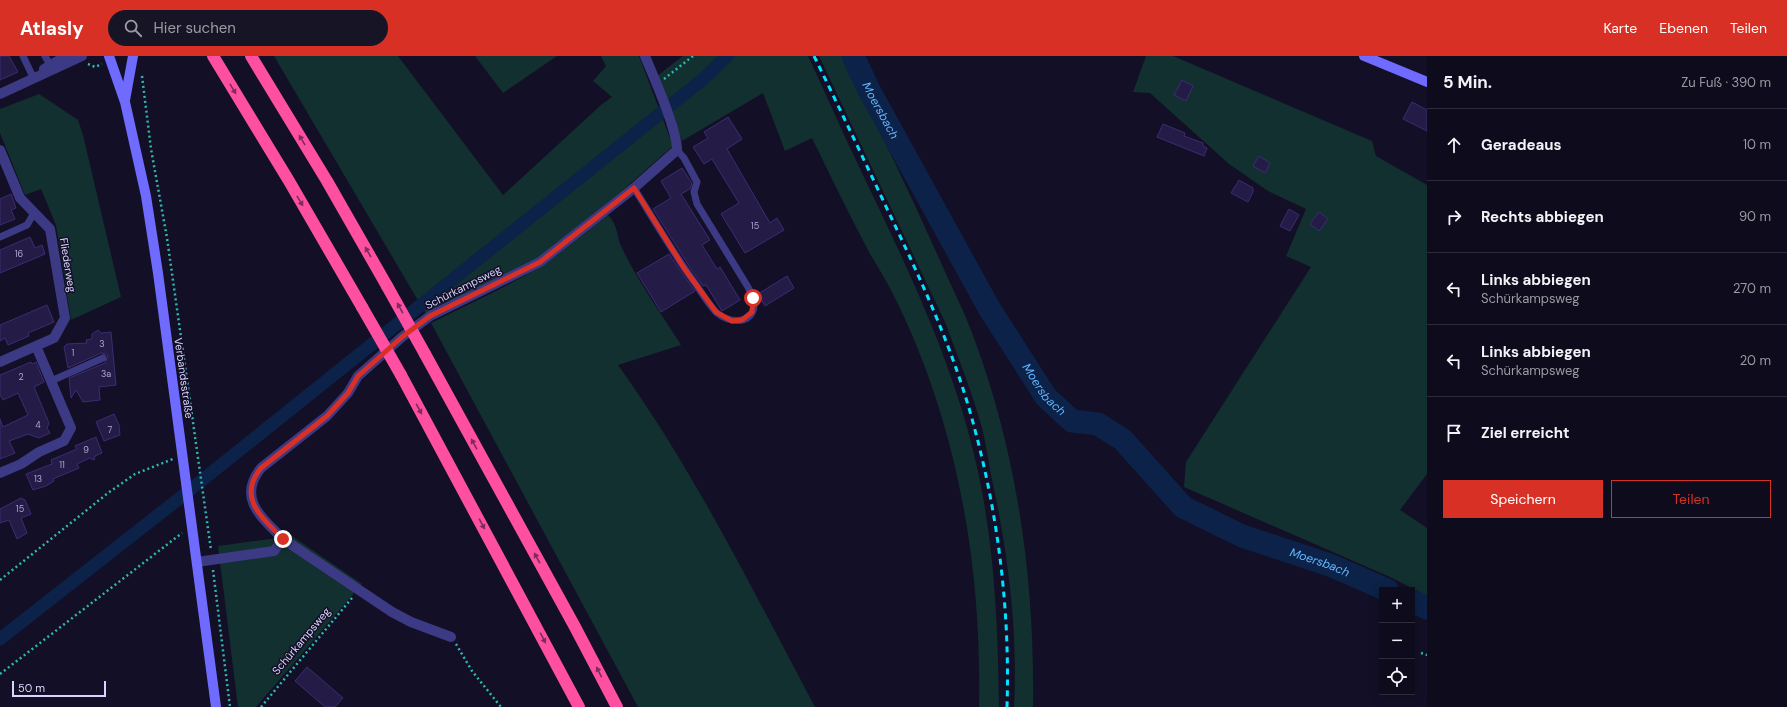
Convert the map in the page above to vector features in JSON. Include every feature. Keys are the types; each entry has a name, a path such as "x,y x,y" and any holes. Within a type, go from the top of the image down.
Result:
{"highway":[{"path":"213,56 289,181 401,375 579,707"},
{"path":"251,56 327,181 387,286 575,627 616,707"}],"main road":[{"name":"Verbandsstraße","path":"109,56 125,102 146,196 158,273 216,707"},
{"path":"125,102 133,56"},
{"path":"1364,56 1427,82"}],"street":[{"path":"33,77 48,60 66,56"},
{"path":"0,94 33,77 82,56"},
{"path":"645,56 669,120 677,144 677,150"},
{"name":"Fliederweg","path":"0,150 20,198 50,229 65,318 54,338 0,362"},
{"name":"Schürkampsweg","path":"451,637 411,622 392,612 283,539 268,524 252,503 250,491 253,478 261,468 327,416 348,393 358,376 402,337 430,316 540,262 634,188 677,150"},
{"path":"0,473 21,464 39,452 64,441 71,428 36,346"},
{"path":"197,562 274,551 283,539"}],"lane":[{"path":"23,56 33,77"},
{"path":"634,188 684,268 716,312 732,321 742,320 749,315 754,307 753,298 748,286 697,204 694,192 697,182 684,158 677,150"},
{"path":"0,237 27,225 34,213"},
{"path":"51,381 103,358"}],"path":[{"path":"656,85 693,56"},
{"path":"141,72 151,149 167,238 198,458 230,707"},
{"path":"0,580 108,493 135,474 183,456"},
{"path":"0,674 182,532 183,537"},
{"name":"Schürkampsweg","path":"261,707 359,590"},
{"path":"451,637 472,671 501,707"},
{"path":"1421,653 1427,655"}],"green space":[{"path":"274,56 398,56 503,195 601,105 612,97 593,81 606,66 601,56 639,56 673,146 624,189 537,259 433,309 426,314"},
{"path":"475,56 557,56 503,93"},
{"path":"683,56 808,56 910,275 958,396 980,481 989,537 997,622 999,707 979,707 979,654 976,600 970,547 961,495 949,443 934,392 915,342 893,294 870,254 812,138 785,151 763,93 682,141 657,76"},
{"path":"819,56 844,56 964,312 990,385 1013,475 1021,521 1031,614 1033,707 1014,707 1015,678 1013,620 1007,562 985,440 974,401 945,322"},
{"path":"1146,56 1173,56 1372,141 1376,156 1427,185 1427,474 1400,510 1427,528 1427,596 1415,590 1415,587 1409,587 1390,577 1184,487 1186,462 1311,267 1286,256 1306,209 1268,191 1229,164 1150,93 1133,92"},
{"path":"39,94 78,120 83,135 121,297 71,320 56,225 41,189 25,195 0,133 0,109"},
{"path":"608,215 614,222 619,242 634,271 681,345 618,365 673,447 698,490 746,576 815,707 638,707 431,323 543,266"},
{"path":"292,536 362,584 256,707 238,707 218,546"}],"building":[{"path":"0,56 9,56 18,72 0,80"},
{"path":"1182,80 1193,86 1186,101 1174,95"},
{"path":"1412,102 1427,110 1427,131 1403,119"},
{"path":"728,117 742,139 727,149 770,223 777,218 784,230 745,253 721,214 739,203 712,159 704,164 693,147 708,138 704,132"},
{"path":"1163,124 1185,133 1184,136 1203,143 1203,146 1207,148 1204,156 1157,137"},
{"path":"1259,156 1270,163 1265,173 1253,166"},
{"path":"682,168 692,183 690,189 681,194 710,240 702,245 717,269 720,267 740,300 722,311 706,285 703,286 691,269 653,209 671,198 661,181"},
{"path":"1239,180 1253,188 1253,192 1248,202 1231,193"},
{"path":"11,194 16,208 11,210 15,219 0,225 0,199"},
{"path":"1289,209 1299,215 1290,231 1280,226"},
{"path":"1319,212 1328,219 1319,231 1310,224"},
{"path":"30,237 35,248 42,245 45,254 0,273 0,250"},
{"path":"669,254 695,291 661,312 637,273"},
{"path":"787,276 794,288 765,306 758,294"},
{"path":"47,305 54,322 28,333 29,336 8,345 5,338 0,341 0,325"},
{"path":"98,330 101,333 111,332 116,385 99,387 100,400 83,402 76,390 71,398 69,378 105,363 108,356 101,353 68,368 64,347 67,344 87,343 86,340 92,339 92,334"},
{"path":"31,362 32,364 36,362 44,382 34,387 49,423 47,428 50,433 39,438 28,434 9,441 15,453 0,459 0,419 3,427 28,415 18,393 3,400 0,395 0,375"},
{"path":"114,414 119,425 120,435 104,441 96,422"},
{"path":"96,437 102,453 95,456 94,460 90,458 77,464 79,468 53,479 54,481 46,486 33,490 26,474 52,464 51,460 77,449 75,446"},
{"path":"21,498 25,500 31,514 21,518 27,533 17,539 9,520 0,523 0,509"},
{"path":"307,667 343,698 335,707 325,707 295,681"}],"waterway":[{"path":"0,639 171,505 702,80 727,56"},
{"name":"Moersbach","path":"853,56 869,90 989,308 1046,397 1072,421 1098,424 1123,440 1183,507 1242,536 1330,565 1380,587"},
{"name":"Moersbach","path":"1415,602 1427,608"}],"railway":[{"path":"814,56 902,241 938,321 967,402 991,498 1001,567 1007,637 1007,707"}],"route":[{"path":"283,539 268,524 252,503 250,491 253,478 261,468 327,416 348,393 358,376 402,337 430,316 540,262 634,188 684,268 710,306 720,316 732,321 746,318 752,312 754,307 753,298"}]}
